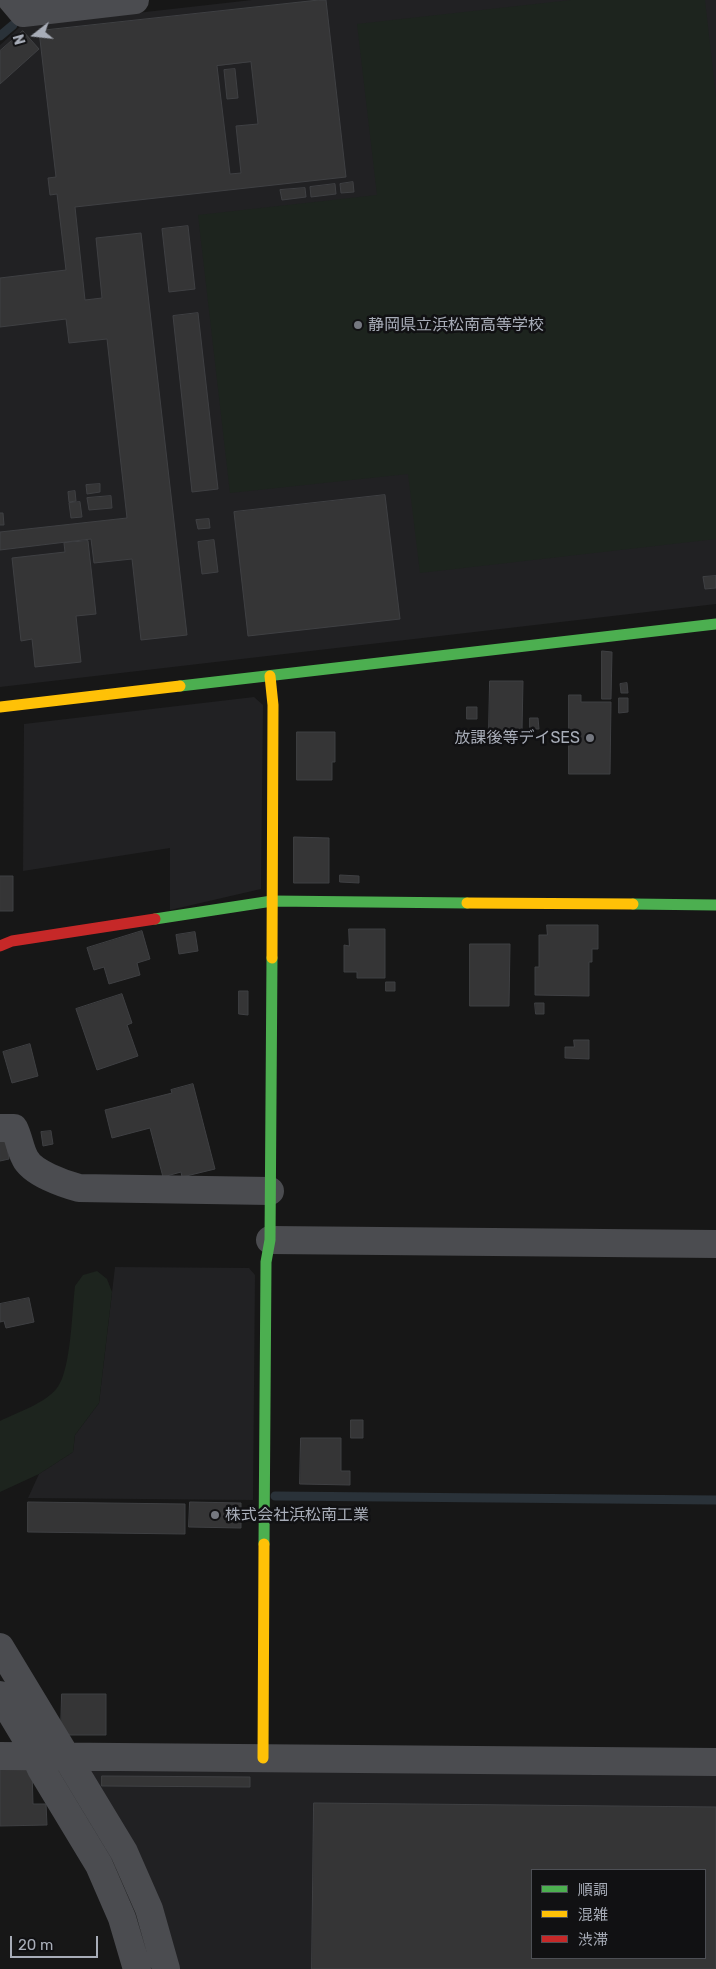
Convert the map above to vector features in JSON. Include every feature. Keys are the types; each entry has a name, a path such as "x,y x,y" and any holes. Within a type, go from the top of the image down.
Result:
{"street":[{"path":"12,0 23,13 134,0"},
{"path":"0,707 716,624"},
{"path":"263,1758 266,1262 270,1240 273,705 270,676"},
{"path":"0,946 12,941 272,901 716,905"},
{"path":"0,1128 14,1128 24,1156 32,1167 54,1179 80,1188 270,1191"},
{"path":"270,1240 716,1244"},
{"path":"0,1647 109,1826 130,1866 149,1909 166,1969"},
{"path":"0,1695 99,1865 122,1918 137,1969"},
{"path":"0,1756 716,1762"}],"shaded area":[{"name":"静岡県立浜松南高等学校","path":"252,0 716,0 716,604 0,687 0,45 21,26"},
{"path":"571,0 705,0 716,97 716,539 420,573 408,474 230,493 198,215 377,195 357,24"},
{"path":"254,697 263,705 261,889 170,910 170,848 23,871 24,724"},
{"path":"115,1267 249,1268 255,1275 253,1500 28,1498 39,1474 73,1452 75,1435 99,1403"},
{"path":"97,1271 107,1279 112,1292 99,1403 75,1435 73,1452 39,1474 0,1492 0,1421 45,1399 57,1388 62,1380 68,1355 75,1286 83,1275"},
{"path":"83,1768 716,1773 716,1969 175,1969"}],"building":[{"path":"326,0 346,177 75,207 85,300 102,298 96,238 141,233 187,635 141,640 132,559 94,563 91,539 0,550 0,532 127,518 107,339 69,343 66,319 0,327 0,278 66,270 57,194 50,195 48,178 56,177 39,31","holes":["251,62 258,124 236,126 241,173 230,174 217,66"]},
{"path":"23,31 39,49 0,84 0,51"},
{"path":"235,69 238,98 227,99 224,70"},
{"path":"353,182 354,192 341,193 340,184"},
{"path":"335,184 336,194 311,197 310,187"},
{"path":"305,188 306,197 282,200 280,190"},
{"path":"188,226 195,289 169,292 162,229"},
{"path":"198,313 218,489 192,492 173,316"},
{"path":"100,484 100,492 87,494 86,485"},
{"path":"75,491 76,501 69,502 68,492"},
{"path":"385,495 400,619 248,636 234,512"},
{"path":"111,496 112,508 89,510 87,498"},
{"path":"80,502 82,517 71,518 69,503"},
{"path":"0,513 3,513 4,525 0,525"},
{"path":"209,519 210,528 198,529 196,520"},
{"path":"214,540 218,572 202,574 198,542"},
{"path":"88,541 96,614 76,616 81,662 35,667 32,639 21,641 12,558 65,552 64,543"},
{"path":"716,576 716,588 705,589 703,577"},
{"path":"602,651 612,652 611,699 602,699"},
{"path":"490,681 523,681 522,731 489,731"},
{"path":"627,683 628,693 621,693 620,684"},
{"name":"放課後等デイSES","path":"569,695 581,695 581,702 611,702 610,774 569,774"},
{"path":"619,698 628,698 628,712 619,713"},
{"path":"467,707 477,707 477,719 467,719"},
{"path":"530,718 538,718 539,729 530,729"},
{"path":"297,732 335,732 335,762 332,762 332,780 297,780"},
{"path":"294,837 329,838 329,883 294,883"},
{"path":"340,875 359,876 359,883 340,882"},
{"path":"0,876 13,876 13,911 0,911"},
{"path":"547,925 598,925 598,949 592,949 592,962 589,962 589,996 535,995 535,967 539,967 539,935 547,935"},
{"path":"349,929 385,929 385,978 357,978 357,972 344,972 344,945 349,946"},
{"path":"142,931 150,959 137,963 140,975 109,984 104,967 94,970 87,948"},
{"path":"195,932 198,951 179,954 176,935"},
{"path":"470,944 510,944 509,1006 470,1006"},
{"path":"386,982 395,982 395,991 386,991"},
{"path":"239,991 248,991 248,1015 239,1014"},
{"path":"122,994 132,1023 127,1025 138,1056 97,1070 76,1009"},
{"path":"535,1003 544,1003 544,1014 536,1014"},
{"path":"574,1040 589,1040 589,1059 565,1058 565,1047 574,1047"},
{"path":"30,1044 38,1076 12,1083 3,1052"},
{"path":"193,1084 215,1169 182,1177 181,1172 163,1177 150,1128 112,1138 105,1110 172,1093 171,1090"},
{"path":"51,1131 53,1144 43,1146 41,1132"},
{"path":"0,1135 5,1135 9,1159 0,1161"},
{"path":"29,1298 34,1322 6,1328 4,1321 0,1322 0,1304"},
{"path":"351,1420 363,1420 363,1438 351,1438"},
{"path":"301,1438 341,1438 341,1471 350,1471 350,1485 300,1484"},
{"path":"28,1502 185,1504 185,1534 28,1532"},
{"path":"190,1502 241,1503 241,1528 189,1527"},
{"path":"62,1694 106,1694 106,1735 61,1735"},
{"path":"32,1769 33,1804 46,1804 47,1825 0,1826 0,1770"},
{"path":"102,1776 250,1777 250,1787 102,1786"},
{"path":"314,1803 716,1807 716,1969 312,1969"}],"waterway":[{"path":"0,36 13,25"},
{"path":"275,1496 716,1500"}],"traffic: fast":[{"path":"180,686 716,624"},
{"path":"155,919 272,901 467,903"},
{"path":"633,904 716,905"},
{"path":"264,1544 266,1262 270,1240 272,958"}],"traffic: slow":[{"path":"270,676 273,705 272,958"},
{"path":"0,707 180,686"},
{"path":"467,903 633,904"},
{"path":"263,1758 264,1544"}],"traffic: jam":[{"path":"0,946 12,941 155,919"}],"place":[{"name":"静岡県立浜松南高等学校","path":"358,325"},
{"name":"放課後等デイSES","path":"590,738"},
{"name":"株式会社浜松南工業","path":"215,1515"}]}
